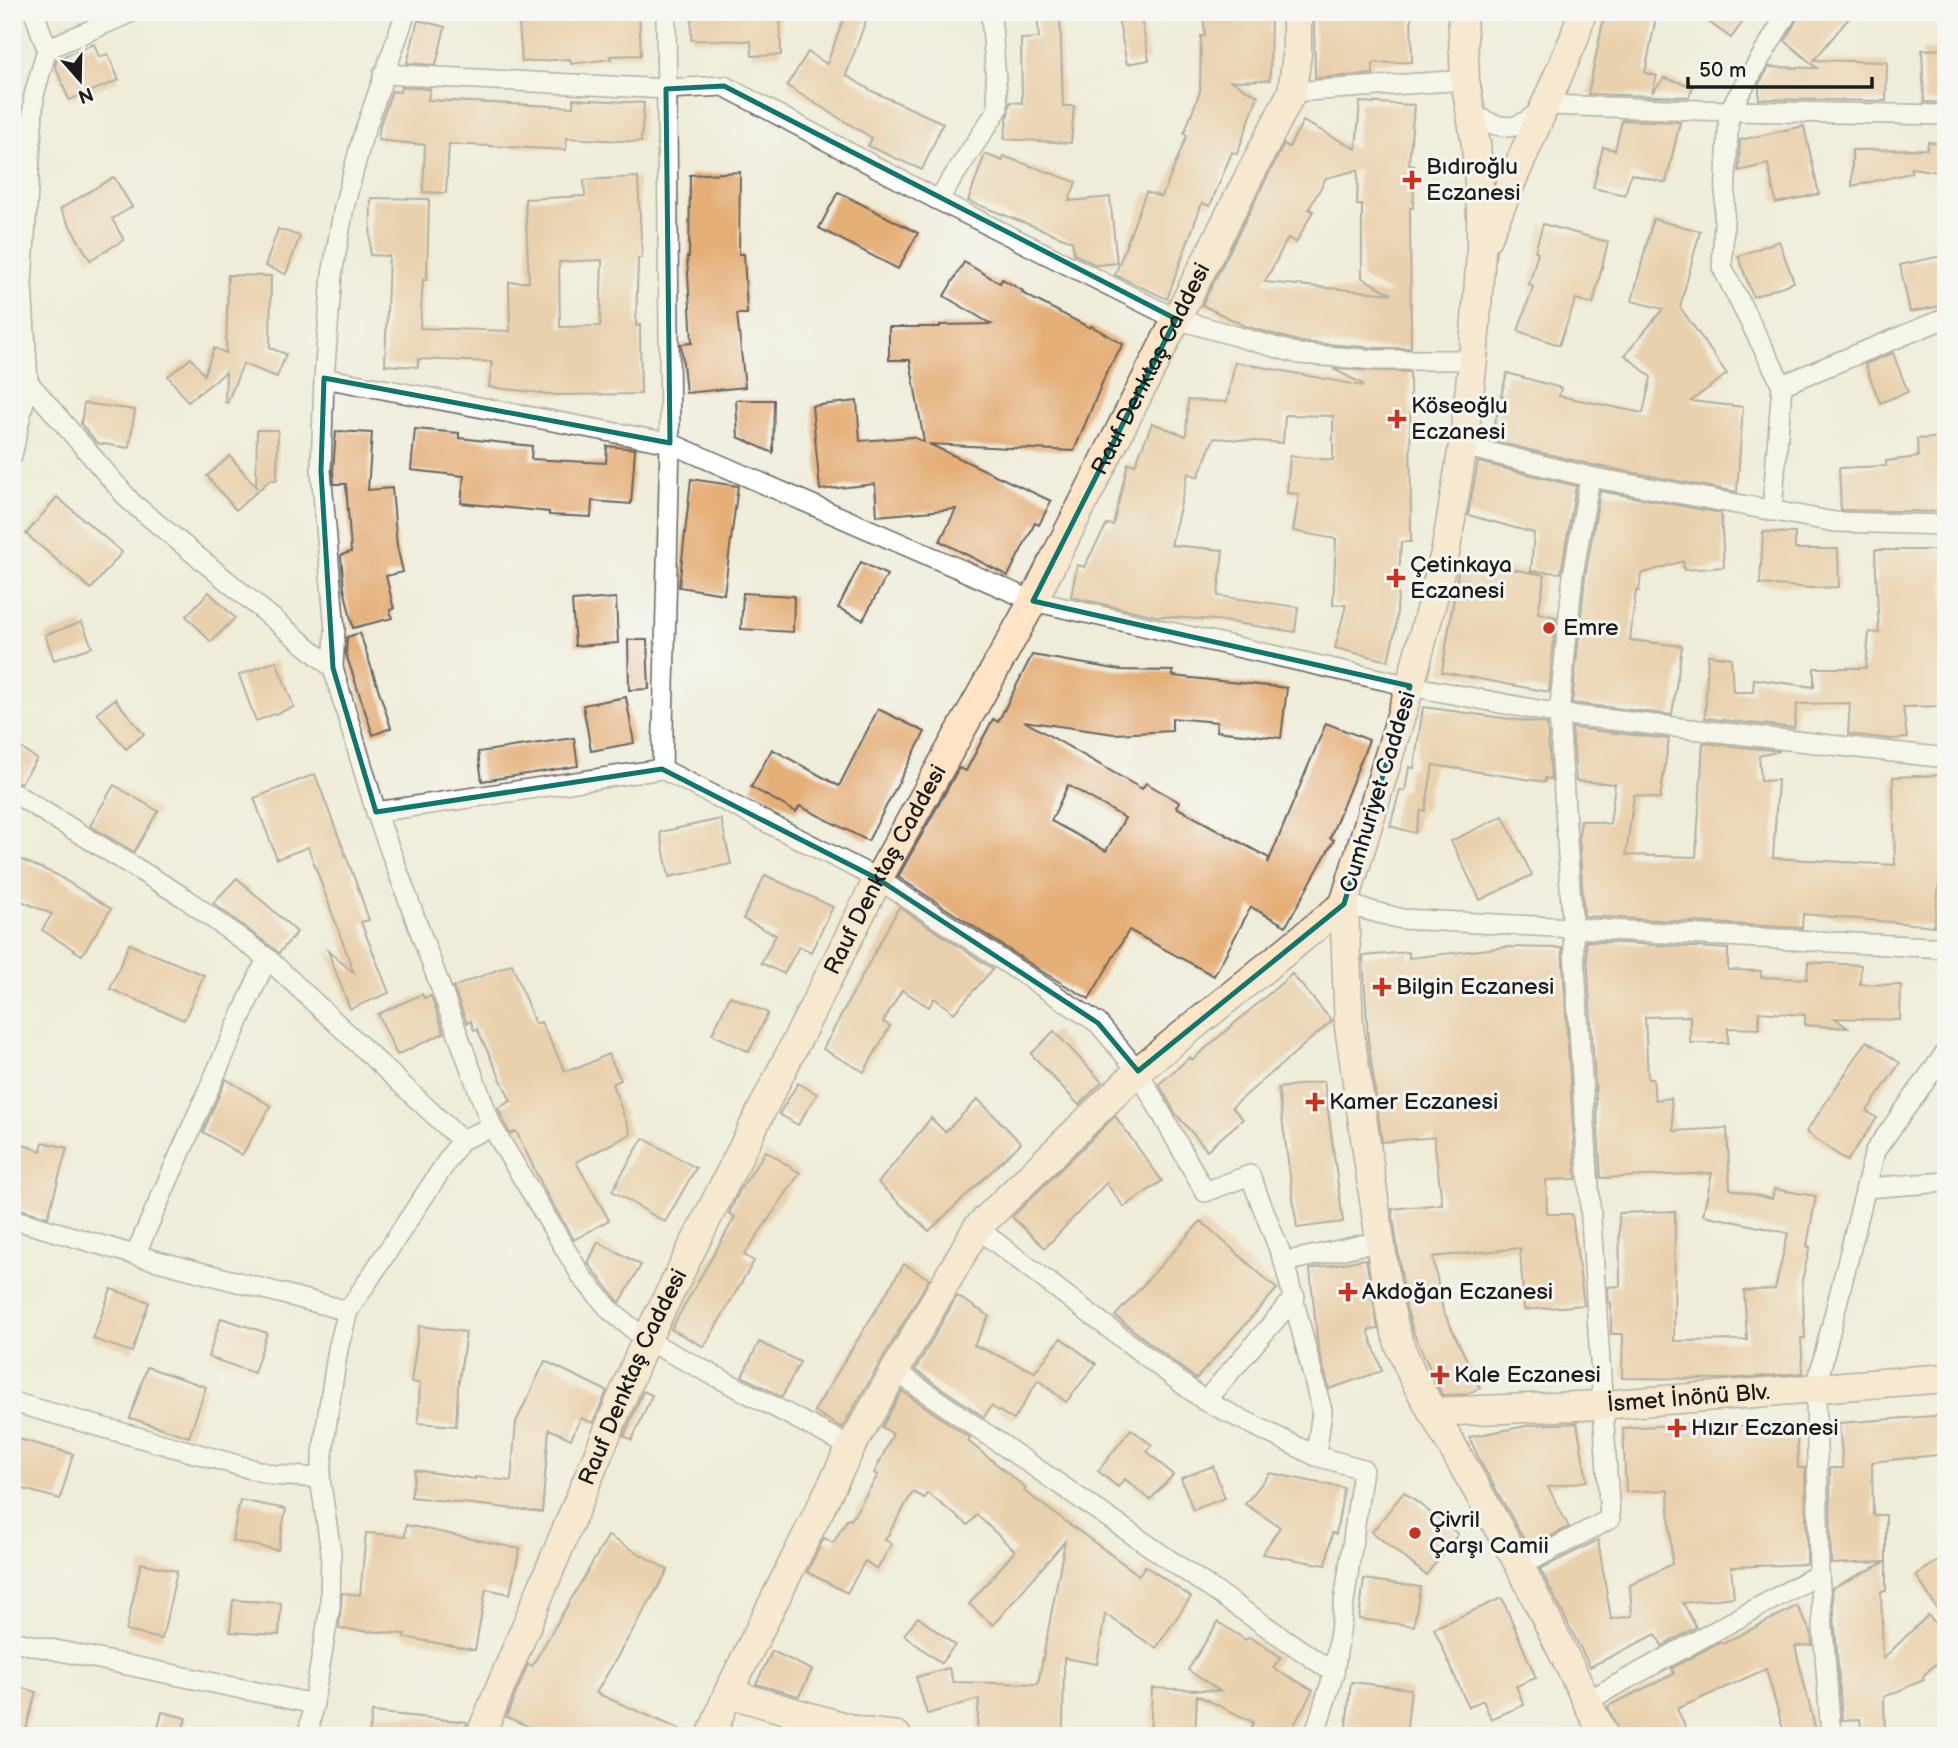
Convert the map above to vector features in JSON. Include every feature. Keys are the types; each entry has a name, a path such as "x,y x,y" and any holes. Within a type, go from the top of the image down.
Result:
{"street":[{"path":"12,456 20,380 17,276 34,95 47,49 34,12"},
{"path":"47,49 132,12"},
{"path":"406,12 383,74 344,207 332,275 324,378 321,471 335,631 333,668 376,812 492,1127 582,1277 611,1311 646,1340 851,1447"},
{"path":"662,769 670,443 666,12"},
{"path":"938,200 998,109 991,12"},
{"name":"Rauf Denktaş Caddesi","path":"480,1736 646,1340 878,879 1033,601 1292,92 1297,54 1297,12"},
{"name":"Cumhuriyet Caddesi","path":"1462,12 1465,80 1481,213 1481,253 1473,359 1463,446 1446,549 1410,686 1344,904 1349,1027 1390,1310 1399,1344 1432,1412 1520,1566 1604,1736"},
{"path":"1481,253 1574,39 1582,12"},
{"path":"1772,511 1782,385 1722,267 1729,111 1788,12"},
{"path":"383,74 666,89 724,86 938,200 1176,319 1299,354 1376,360 1473,359"},
{"path":"1292,92 1465,80"},
{"path":"1471,113 1502,128 1516,127 1530,120 1546,104 1946,115"},
{"path":"1782,385 1946,318"},
{"path":"324,378 670,443 1033,601 1410,686 1559,713 1946,758"},
{"path":"20,380 131,502 333,668"},
{"path":"1463,446 1590,477 1835,522 1946,525"},
{"path":"1520,1566 1610,1519 1559,713 1573,575 1590,477"},
{"path":"376,812 662,769 878,879 1098,1023 1138,1071 1205,1192 1250,1175 1295,1297 1322,1411 1316,1457"},
{"path":"12,792 185,898 267,958 461,1140"},
{"path":"711,1736 727,1693 851,1447 977,1228 1138,1071 1344,904 1402,919 1946,948"},
{"path":"135,1255 267,958"},
{"path":"1830,1736 1819,1574 1816,1388 1875,1151 1946,1052"},
{"path":"308,1736 330,1606 331,1552 320,1478 330,1401 348,1311 461,1140 492,1127"},
{"path":"1866,1188 1946,1182"},
{"path":"12,1219 135,1255 348,1311"},
{"path":"977,1228 1205,1401 1316,1457 1363,1469 1334,1673 1314,1736"},
{"path":"1284,1262 1380,1241"},
{"path":"1205,1401 1295,1297"},
{"path":"895,1371 1334,1673"},
{"name":"İsmet İnönü Blv.","path":"1432,1412 1602,1405 1946,1378"},
{"path":"12,1402 273,1475 320,1478"},
{"path":"1587,1701 1819,1574"},
{"path":"12,1641 314,1704"},
{"path":"727,1693 862,1732 897,1736"}],"highlighted area":[{"path":"724,86 1176,319 1033,601 1410,686 1344,904 1138,1071 1098,1023 878,879 662,769 376,812 333,668 321,471 324,378 670,443 666,89"}],"building":[{"path":"518,12 639,12 641,55 610,56 611,59 571,64 570,59 522,62"},
{"path":"692,12 780,12 781,55 752,56 751,41 691,40"},
{"path":"846,12 869,12 846,75 872,91 943,123 922,170 868,146 872,138 787,86 808,52 827,64"},
{"path":"1037,12 1060,12 1063,106 1074,106 1071,143 1004,139 1010,102 1022,103 1021,39 1039,38"},
{"path":"1117,12 1140,12 1149,60 1127,64"},
{"path":"1203,12 1271,12 1270,80 1231,81 1258,96 1237,154 1232,152 1210,206 1202,203 1167,299 1115,275 1146,192 1162,197 1187,135 1184,134 1200,91 1201,36 1205,36"},
{"path":"1314,12 1411,12 1412,62 1373,63 1373,74 1315,78"},
{"path":"1605,12 1657,12 1645,73 1657,76 1652,93 1664,78 1693,86 1689,97 1588,94"},
{"path":"1695,12 1750,12 1731,38"},
{"path":"1801,12 1854,12 1814,60 1887,62 1886,101 1759,99 1759,84 1769,67 1817,68 1785,41"},
{"path":"418,20 445,27 436,65 407,63"},
{"path":"94,44 99,57 108,54 119,80 69,100 55,66 57,59"},
{"path":"1946,49 1946,103 1924,102 1922,50"},
{"path":"401,87 430,89 428,100 573,107 573,99 644,103 641,142 567,138 566,150 449,144 446,193 423,192 425,145 378,140 380,125 392,91 400,92"},
{"path":"1360,102 1414,105 1409,165 1415,166 1413,208 1410,208 1411,348 1301,342 1245,326 1202,305 1284,144 1289,147 1303,121 1356,149","holes":["1358,170 1357,205 1362,205 1362,278 1392,294 1265,282 1288,238 1296,243 1313,211 1309,209 1326,178"]},
{"path":"1622,120 1680,122 1666,183 1631,174 1625,195 1593,188 1603,147 1615,150"},
{"path":"1804,126 1819,194 1776,203 1768,164 1739,171 1740,140"},
{"path":"1928,142 1946,145 1946,173 1911,168 1911,173 1852,186 1852,150 1927,149"},
{"path":"985,154 1003,161 1003,156 1076,182 1069,201 1110,197 1117,263 1096,265 1074,254 1072,241 968,201"},
{"path":"740,172 739,254 744,254 747,314 737,314 745,387 686,393 681,344 692,343 687,257 690,175"},
{"path":"114,177 132,207 112,219 124,240 90,260 60,209"},
{"path":"638,177 642,258 638,258 636,326 640,325 641,394 557,395 489,387 492,362 418,359 418,367 385,365 389,256 370,255 371,198 429,199 427,280 423,280 420,328 510,331 509,282 529,282 525,199 585,196 584,180","holes":["602,260 600,326 560,327 559,262"]},
{"path":"838,192 918,233 898,269 819,228"},
{"path":"1653,219 1700,231 1680,307 1727,374 1691,401 1743,407 1737,492 1593,465 1489,440 1503,396 1507,373 1561,388 1559,396 1643,413 1651,377 1625,355 1663,309 1632,301"},
{"path":"1543,224 1608,242 1593,304 1576,299 1559,345 1518,331 1533,287 1529,285"},
{"path":"278,229 300,236 286,274 265,266"},
{"path":"1779,241 1794,282 1753,297 1738,256"},
{"path":"1946,255 1946,305 1910,312 1900,265"},
{"path":"964,262 1000,283 1002,279 1023,291 1022,293 1123,344 1107,371 1074,451 929,444 1051,501 1039,525 1035,523 1008,576 940,541 956,509 877,516 875,484 820,490 812,406 857,401 860,441 913,437 924,442 910,360 889,360 889,327 991,324 944,296"},
{"path":"228,275 271,276 270,348 286,354 277,377 243,364 227,403 226,372 188,402 168,376 191,358 204,375 214,348 226,353"},
{"path":"1893,353 1908,392 1880,403 1865,364"},
{"path":"1235,362 1362,386 1363,384 1333,369 1410,372 1411,542 1401,542 1396,627 1388,661 1335,648 1346,605 1333,605 1336,539 1293,531 1299,494 1287,493 1290,456 1333,460 1333,416 1285,415 1283,443 1214,438 1198,477 1188,473 1171,545 1223,550 1218,596 1298,607 1295,632 1216,620 1156,616 1071,597 1077,565 1084,567 1107,524 1113,525 1128,463 1135,465 1152,423 1186,436 1188,400 1227,402"},
{"path":"736,400 774,400 773,453 738,437"},
{"path":"84,403 135,410 129,448 97,443 81,424"},
{"path":"415,429 459,433 459,438 532,446 531,459 606,463 607,446 635,449 631,504 592,501 591,517 549,515 549,512 461,503 464,476 411,470"},
{"path":"257,430 278,430 277,480 270,480 236,510 207,476 230,456 256,487"},
{"path":"336,431 372,433 368,490 392,488 397,546 403,572 386,576 394,609 390,610 392,618 353,628 344,588 341,555 351,552 346,484 334,484"},
{"path":"1946,437 1946,512 1841,510 1839,468 1886,466 1886,461 1918,457 1917,439"},
{"path":"1478,462 1576,486 1561,573 1531,571 1534,533 1468,515"},
{"path":"691,479 738,486 724,594 679,587"},
{"path":"1600,491 1721,513 1724,567 1684,570 1683,561 1641,574 1639,591 1636,591 1630,640 1682,646 1672,715 1572,703 1585,577"},
{"path":"57,497 122,552 91,589 26,534"},
{"path":"1763,532 1795,533 1795,549 1838,549 1839,587 1760,584"},
{"path":"1875,550 1946,550 1943,619 1945,706 1903,707 1907,738 1891,739 1848,734 1850,703 1797,704 1794,728 1705,718 1708,655 1731,658 1733,692 1753,692 1754,679 1814,687 1814,668 1866,668 1869,632 1879,633"},
{"path":"1460,560 1545,575 1538,613 1556,617 1549,692 1442,672"},
{"path":"861,562 887,575 863,620 838,608"},
{"path":"209,592 235,618 211,642 186,616"},
{"path":"743,593 794,596 793,632 741,629"},
{"path":"616,598 618,643 575,646 572,601"},
{"path":"82,622 92,647 54,660 45,635"},
{"path":"360,633 391,728 373,735 346,654 347,637"},
{"path":"628,640 647,640 649,689 629,690"},
{"path":"1032,655 1121,670 1173,671 1173,676 1287,688 1281,738 1216,731 1217,722 1172,718 1172,731 1114,734 1024,721 1142,789 1146,783 1179,802 1176,807 1269,858 1268,863 1326,723 1369,740 1330,838 1334,840 1286,926 1251,907 1214,976 1129,930 1089,999 898,877 959,768 966,771 993,719 998,722","holes":["1068,785 1125,818 1106,851 1051,821"]},
{"path":"276,661 294,707 256,721 239,675"},
{"path":"626,697 634,743 591,751 583,705"},
{"path":"115,699 144,734 126,749 97,713"},
{"path":"1423,707 1547,724 1551,779 1545,778 1545,782 1433,765 1425,811 1421,810 1415,833 1390,826 1400,790 1405,791 1409,767 1414,768"},
{"path":"878,709 925,732 868,841 800,806 796,812 751,787 772,749 839,786"},
{"path":"1572,728 1669,739 1660,799 1634,795 1626,855 1696,857 1703,743 1780,751 1759,756 1761,781 1778,780 1773,858 1895,865 1893,777 1943,775 1946,869 1941,869 1934,926 1803,914 1802,928 1584,916 1579,835 1581,820 1610,824 1615,784 1576,781"},
{"path":"574,738 578,766 482,781 478,752"},
{"path":"12,742 37,759 21,783 12,780"},
{"path":"315,774 369,920 361,922 389,993 350,1009 328,951 354,973 308,847 277,859 254,798"},
{"path":"114,785 158,811 134,852 90,826"},
{"path":"1503,816 1532,875 1480,900 1451,841"},
{"path":"721,819 731,864 669,877 660,832"},
{"path":"12,856 55,874 111,909 82,955 42,930 52,914 12,897"},
{"path":"765,875 833,907 811,952 799,946 784,974 761,963 776,935 743,919"},
{"path":"237,878 297,932 279,953 213,903"},
{"path":"899,907 993,969 954,1013 934,998 929,1007 902,990 883,1022 890,1026 864,1072 823,1049"},
{"path":"1586,941 1728,949 1728,970 1761,971 1761,977 1807,979 1808,962 1861,965 1860,984 1901,985 1900,1020 1835,1018 1848,1028 1805,1025 1805,1015 1759,1012 1759,1029 1728,1028 1728,1043 1690,1043 1690,1016 1645,1017 1648,1079 1653,1079 1655,1100 1671,1098 1674,1131 1727,1128 1730,1189 1772,1199 1774,1189 1816,1196 1807,1246 1810,1247 1802,1280 1805,1338 1801,1338 1803,1373 1726,1379 1622,1378 1623,1334 1611,1334 1608,1287 1620,1286 1619,1213 1675,1211 1674,1341 1747,1340 1744,1291 1775,1289 1788,1233 1703,1215 1712,1173 1601,1178"},
{"path":"129,944 204,975 184,1020 110,989"},
{"path":"1506,947 1562,948 1576,1179 1546,1180 1547,1214 1572,1214 1584,1305 1524,1310 1520,1248 1433,1257 1443,1310 1480,1388 1467,1394 1442,1395 1414,1334 1406,1307 1392,1209 1442,1204 1434,1137 1382,1142 1368,1039 1363,956 1409,952 1409,958"},
{"path":"512,964 535,1024 541,1022 565,1071 581,1067 608,1054 621,1080 612,1084 631,1134 576,1162 609,1220 574,1240 546,1193 516,1131 510,1134 503,1120 498,1108 511,1101 477,1029 474,1030 471,1021 467,1023 453,987"},
{"path":"1292,974 1332,1021 1232,1107 1243,1119 1207,1150 1175,1113 1159,1084 1190,1057 1192,1060"},
{"path":"422,994 424,998 431,996 444,1033 397,1055 378,1014"},
{"path":"730,996 768,1013 749,1052 712,1034"},
{"path":"1054,1031 1102,1082 1079,1105 1031,1054"},
{"path":"1867,1041 1900,1063 1867,1111 1877,1118 1847,1161 1806,1132"},
{"path":"226,1079 271,1106 242,1155 203,1132"},
{"path":"1324,1081 1343,1222 1297,1228 1278,1088"},
{"path":"798,1083 817,1094 798,1125 779,1114"},
{"path":"978,1099 1021,1143 929,1231 878,1183 931,1118 945,1132"},
{"path":"1115,1116 1162,1181 1124,1207 1106,1183 1045,1248 1012,1217"},
{"path":"643,1138 696,1168 665,1222 612,1191"},
{"path":"12,1141 41,1151 43,1142 67,1148 48,1217 12,1207"},
{"path":"766,1151 800,1173 744,1255 754,1261 704,1347 671,1329 735,1217 729,1213 741,1188"},
{"path":"1201,1221 1277,1289 1196,1379 1115,1316"},
{"path":"598,1242 641,1265 620,1303 588,1263"},
{"path":"1366,1259 1378,1329 1368,1330 1382,1371 1329,1389 1318,1347 1310,1269"},
{"path":"904,1264 929,1279 842,1428 814,1411"},
{"path":"111,1289 149,1302 132,1352 93,1339"},
{"path":"957,1296 989,1316 974,1345 1035,1372 1061,1338 1096,1364 1066,1402 1038,1380 1014,1420 991,1406 984,1417 915,1370"},
{"path":"221,1318 267,1333 254,1373 208,1357"},
{"path":"419,1326 466,1332 456,1426 418,1423 420,1383 411,1382"},
{"path":"759,1342 800,1362 782,1397 742,1376"},
{"path":"545,1361 607,1391 593,1423 581,1418 571,1439 549,1429 542,1512 411,1497 415,1470 475,1479 511,1481 516,1422"},
{"path":"147,1367 206,1387 189,1437 130,1418"},
{"path":"643,1391 652,1395 632,1440 624,1436"},
{"path":"902,1391 970,1438 968,1441 1026,1488 1024,1491 1139,1575 1145,1566 1191,1597 1156,1648 1105,1614 1097,1664 1064,1658 1063,1732 977,1730 979,1699 927,1714 916,1677 949,1668 953,1682 1038,1684 1065,1541 993,1625 969,1604 1015,1551 977,1515 968,1525 927,1493 925,1498 913,1492 885,1540 892,1544 877,1569 865,1561 847,1593 807,1572 824,1538 833,1543 848,1518 851,1520 878,1475 874,1473 893,1434 882,1427"},
{"path":"1946,1415 1946,1454 1872,1462 1873,1515 1886,1515 1886,1591 1881,1591 1883,1659 1928,1615 1946,1634 1946,1654 1923,1676 1924,1680 1884,1697 1885,1736 1862,1736 1860,1719 1842,1720 1832,1588 1885,1562 1831,1564 1830,1468 1843,1468 1839,1423"},
{"path":"1727,1422 1728,1426 1797,1424 1798,1468 1805,1468 1807,1564 1731,1567 1734,1597 1683,1603 1696,1627 1662,1646 1656,1634 1590,1667 1540,1569 1598,1540 1611,1619 1632,1616 1630,1585 1672,1564 1668,1490 1626,1492 1623,1428"},
{"path":"1577,1423 1587,1481 1548,1487 1569,1527 1529,1548 1469,1437 1531,1425"},
{"path":"1131,1429 1152,1445 1147,1451 1173,1475 1150,1500 1125,1479 1118,1487 1098,1471"},
{"path":"12,1437 73,1454 60,1499 12,1486"},
{"path":"1213,1466 1225,1498 1193,1510 1181,1478"},
{"path":"1270,1473 1344,1488 1336,1534 1332,1533 1326,1565 1262,1554 1280,1527 1245,1504"},
{"name":"Çivril Çarşı Camii","path":"1404,1492 1458,1534 1426,1575 1372,1532"},
{"path":"240,1500 286,1509 278,1550 232,1541"},
{"path":"406,1525 520,1549 510,1594 486,1589 475,1650 404,1637 405,1634 339,1629 342,1593 360,1595 366,1533 405,1536"},
{"path":"608,1536 668,1570 596,1693 695,1736 551,1736 506,1717 528,1664 532,1666"},
{"path":"1938,1561 1946,1573 1946,1623 1916,1575"},
{"path":"141,1563 177,1571 162,1639 126,1631"},
{"path":"1364,1579 1420,1587 1414,1626 1359,1619"},
{"path":"1502,1598 1536,1678 1516,1686 1524,1705 1491,1719 1483,1700 1468,1707 1434,1628"},
{"path":"233,1600 281,1603 279,1635 230,1632"},
{"path":"1797,1606 1811,1632 1812,1645 1795,1646 1817,1736 1785,1736 1766,1669 1677,1709 1690,1736 1620,1736 1608,1706 1674,1674 1672,1668 1719,1642 1724,1643"},
{"path":"918,1617 955,1645 941,1663 904,1635"},
{"path":"1218,1622 1246,1640 1249,1637 1281,1657 1273,1668 1313,1690 1288,1736 1250,1736 1253,1722 1197,1695 1195,1736 1150,1736 1152,1688 1220,1691 1188,1670"},
{"path":"772,1651 812,1670 799,1696 756,1684"},
{"path":"1351,1682 1411,1689 1406,1736 1345,1736"},
{"path":"12,1685 36,1692 24,1736 12,1736"},
{"path":"162,1712 186,1718 181,1736 156,1736"},
{"path":"372,1712 467,1724 464,1736 369,1736"}],"place":[{"name":"Bıdıroğlu Eczanesi","path":"1412,180"},
{"name":"Köseoğlu Eczanesi","path":"1397,419"},
{"name":"Çetinkaya Eczanesi","path":"1396,578"},
{"name":"Emre","path":"1549,628"},
{"name":"Bilgin Eczanesi","path":"1382,987"},
{"name":"Kamer Eczanesi","path":"1315,1102"},
{"name":"Akdoğan Eczanesi","path":"1348,1292"},
{"name":"Kale Eczanesi","path":"1440,1375"},
{"name":"Hızır Eczanesi","path":"1677,1428"},
{"name":"Çivril Çarşı Camii","path":"1415,1533"}]}
